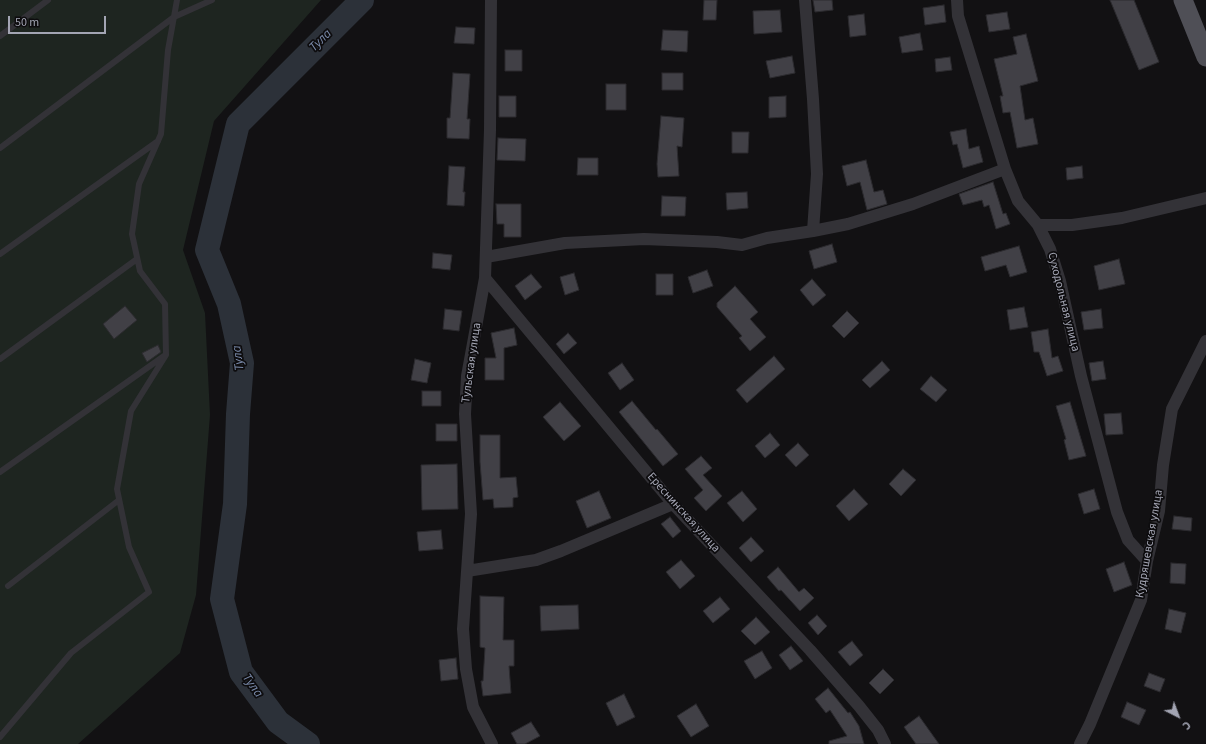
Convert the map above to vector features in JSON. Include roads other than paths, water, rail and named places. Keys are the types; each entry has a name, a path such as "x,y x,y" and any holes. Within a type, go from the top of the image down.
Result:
{"main road":[{"path":"1183,0 1206,57"}],"street":[{"name":"Тульская улица","path":"490,0 490,130 485,278 468,376 465,414 471,514 463,629 466,669 474,706 492,744"},
{"path":"806,0 813,99 816,174 813,231"},
{"name":"Суходольная улица","path":"957,0 958,16 1005,169 1018,202 1038,225 1050,249 1060,281 1080,376 1117,512 1128,540 1147,562"},
{"path":"486,257 565,243 636,239 717,242 742,245 767,238 848,224 913,204 1005,169"},
{"path":"1038,225 1072,225 1122,218 1206,198"},
{"name":"Ереснинская улица","path":"485,278 673,504 810,650 859,706 878,730 884,744"},
{"name":"Кудряшевская улица","path":"1080,744 1090,724 1141,600 1147,562 1159,510 1163,465 1172,409 1206,341"},
{"path":"467,571 536,560 562,551 673,504"}],"lane":[{"path":"0,36 48,0"},
{"path":"0,738 71,652 149,592 128,547 117,488 131,412 166,355 165,304 140,271 132,234 139,184 161,134 168,50 177,0"},
{"path":"0,148 174,17 212,0"},
{"path":"0,254 158,141"},
{"path":"0,359 138,259"},
{"path":"0,472 166,355"},
{"path":"8,586 119,500"}],"waterway":[{"name":"Тула","path":"308,744 278,722 241,672 222,599 235,504 238,414 242,363 229,304 207,250 238,124 362,0"}]}
